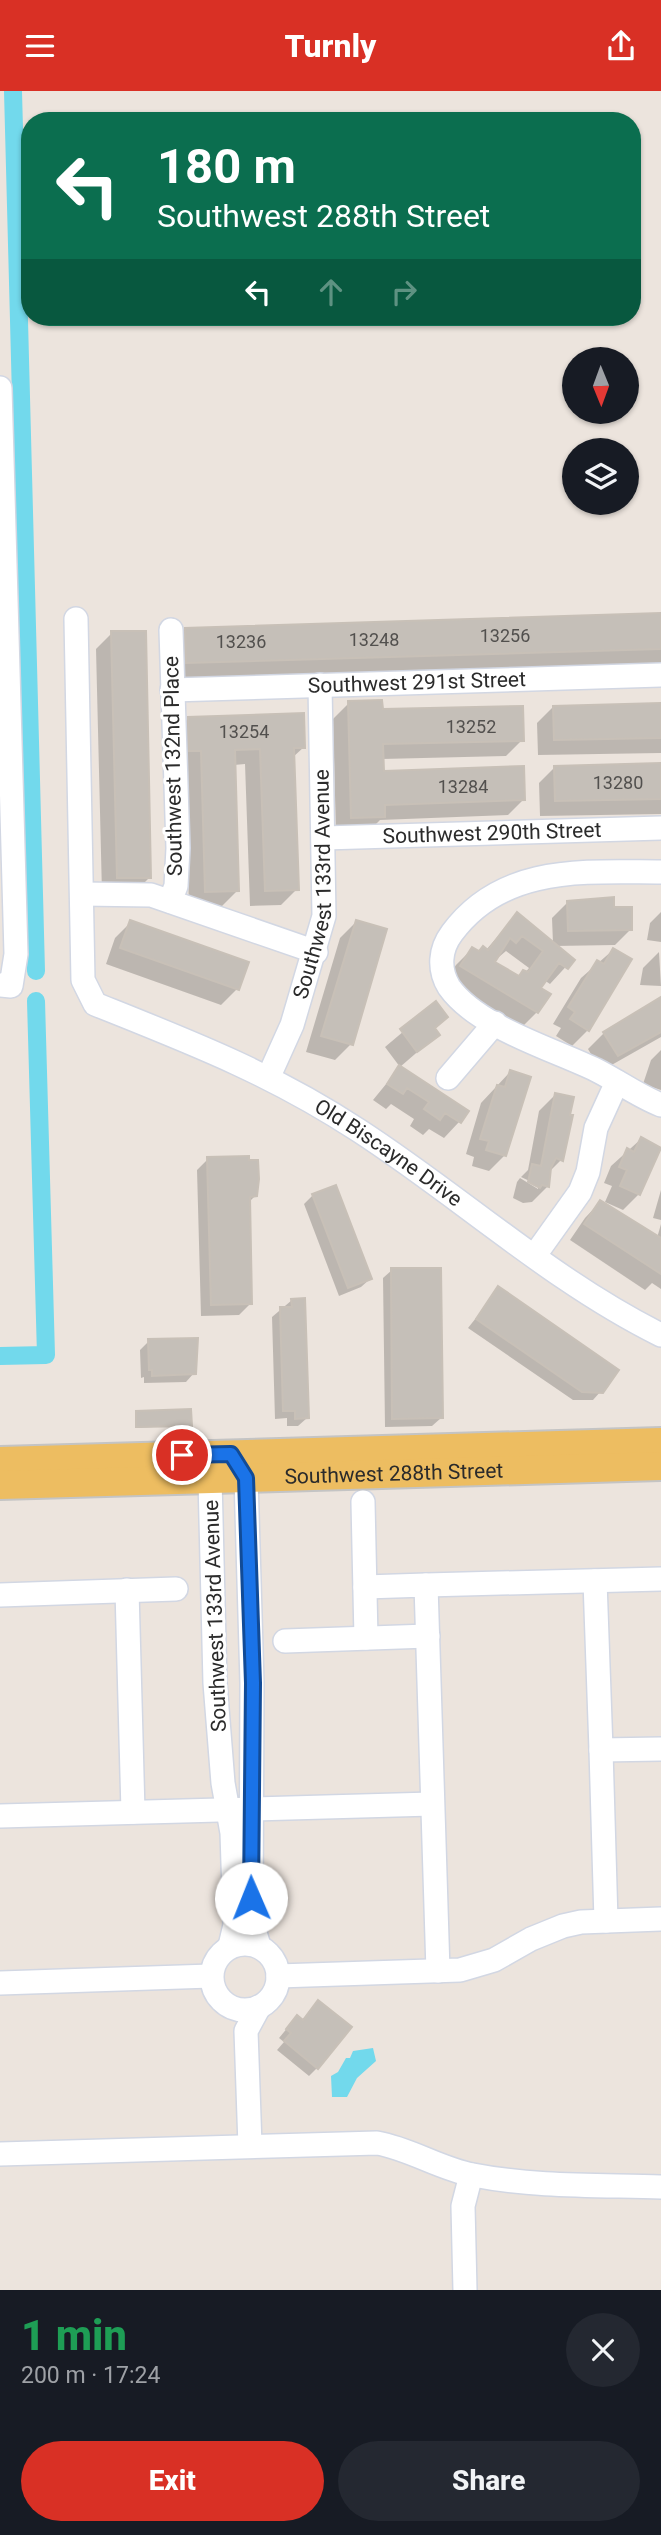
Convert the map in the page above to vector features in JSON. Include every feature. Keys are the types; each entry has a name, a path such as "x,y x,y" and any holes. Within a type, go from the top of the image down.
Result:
{"main road":[{"name":"Southwest 288th Street","path":"0,1485 246,1478 546,1458 661,1442"},
{"name":"Southwest 288th Street","path":"0,1461 231,1454 546,1458 661,1466"}],"street":[{"path":"0,387 16,941 6,986"},
{"path":"76,619 82,894 133,893 170,901 316,952"},
{"name":"Southwest 132nd Place","path":"170,901 178,871 171,630"},
{"name":"Southwest 291st Street","path":"172,690 661,675"},
{"name":"Southwest 133rd Avenue","path":"269,1076 292,1025 316,952 325,901 320,685"},
{"name":"Southwest 290th Street","path":"324,838 661,828"},
{"path":"661,871 560,873 512,885 479,903 445,944 441,958 442,972 455,994 495,1023 661,1105"},
{"name":"Old Biscayne Drive","path":"82,894 83,980 95,1004 269,1076 401,1158 604,1304 661,1335"},
{"path":"448,1078 495,1023"},
{"path":"535,1255 580,1192 588,1172 596,1128 617,1082"},
{"name":"Southwest 133rd Avenue","path":"230,1947 235,1920 232,1833 215,1683 210,1479 231,1454 246,1478 253,1683 251,1919 259,1946"},
{"path":"363,1502 366,1638"},
{"path":"365,1587 661,1579"},
{"path":"595,1581 606,1921"},
{"path":"426,1585 438,1971"},
{"path":"0,1595 176,1589"},
{"path":"127,1590 134,1812"},
{"path":"285,1641 428,1636"},
{"path":"215,1683 253,1683"},
{"path":"601,1750 661,1749"},
{"path":"0,1816 432,1804"},
{"path":"278,1976 438,1971 477,1966 563,1926 661,1919"},
{"path":"246,2031 259,2007 275,1991 278,1976 273,1959 259,1946 250,1943 230,1947 216,1959 211,1976 217,1995 233,2008 246,2031 250,2145"},
{"path":"0,1983 211,1976"},
{"path":"233,2008 246,2010 259,2007"},
{"path":"0,2154 377,2143 413,2152 471,2175 501,2180 661,2187"},
{"path":"465,2290 463,2206 471,2175"}],"water":[{"path":"373,2048 376,2061 357,2078 347,2097 332,2097 331,2076 338,2072 346,2058 350,2058 353,2051"}],"building":[{"path":"661,613 661,649 186,663 185,628"},
{"path":"111,631 146,631 151,878 117,878"},
{"path":"382,700 383,709 523,706 524,741 383,744 384,771 524,766 525,800 385,805 385,817 351,818 348,701"},
{"path":"661,703 661,738 554,740 553,706"},
{"path":"304,713 305,748 294,748 299,890 265,891 260,749 235,750 239,891 205,892 201,751 189,751 188,717"},
{"path":"661,763 661,799 555,801 554,766"},
{"path":"614,897 614,907 632,907 632,930 568,931 567,901"},
{"path":"517,912 575,960 568,969 559,963 541,988 551,994 538,1013 460,966 472,947 479,951 483,946 488,950","holes":["522,936 543,951 528,972 523,970 519,976 495,962 510,938 516,943"]},
{"path":"130,920 249,962 239,990 120,948"},
{"path":"356,920 387,929 353,1045 321,1036"},
{"path":"613,948 632,959 589,1031 570,1019 575,1012 568,1007 597,960 604,964"},
{"path":"661,997 661,1032 618,1056 603,1032"},
{"path":"436,1001 448,1017 435,1028 440,1035 417,1052 400,1029"},
{"path":"399,1065 469,1111 461,1123 445,1113 440,1120 424,1109 429,1102 407,1088 403,1094 387,1084"},
{"path":"510,1070 531,1077 506,1156 486,1150 489,1141 480,1139 497,1085 505,1087"},
{"path":"555,1093 574,1097 570,1115 573,1115 563,1161 556,1158 551,1168 549,1187 542,1185 540,1188 528,1182 532,1164 541,1166"},
{"path":"641,1137 661,1148 640,1195 620,1186 627,1170 619,1167 627,1148 634,1152"},
{"path":"249,1156 249,1160 258,1160 259,1179 257,1196 250,1197 252,1304 211,1305 207,1157"},
{"path":"336,1185 372,1279 348,1288 312,1194"},
{"path":"600,1200 661,1238 661,1274 584,1224"},
{"path":"391,1268 441,1268 443,1418 392,1419"},
{"path":"498,1286 619,1370 603,1393 582,1392 476,1319"},
{"path":"305,1298 309,1418 295,1419 295,1411 283,1411 280,1307 292,1307 291,1299"},
{"path":"198,1338 196,1374 152,1376 152,1370 149,1370 148,1339"},
{"path":"191,1409 192,1426 136,1427 136,1411"},
{"path":"318,2000 352,2027 318,2069 284,2041 291,2033 286,2029 297,2015 303,2020"}],"waterway":[{"path":"13,91 36,971"},
{"path":"0,1356 46,1355 36,1001"}],"route":[{"path":"182,1455 231,1454 246,1478 253,1683 251,1898"}]}
